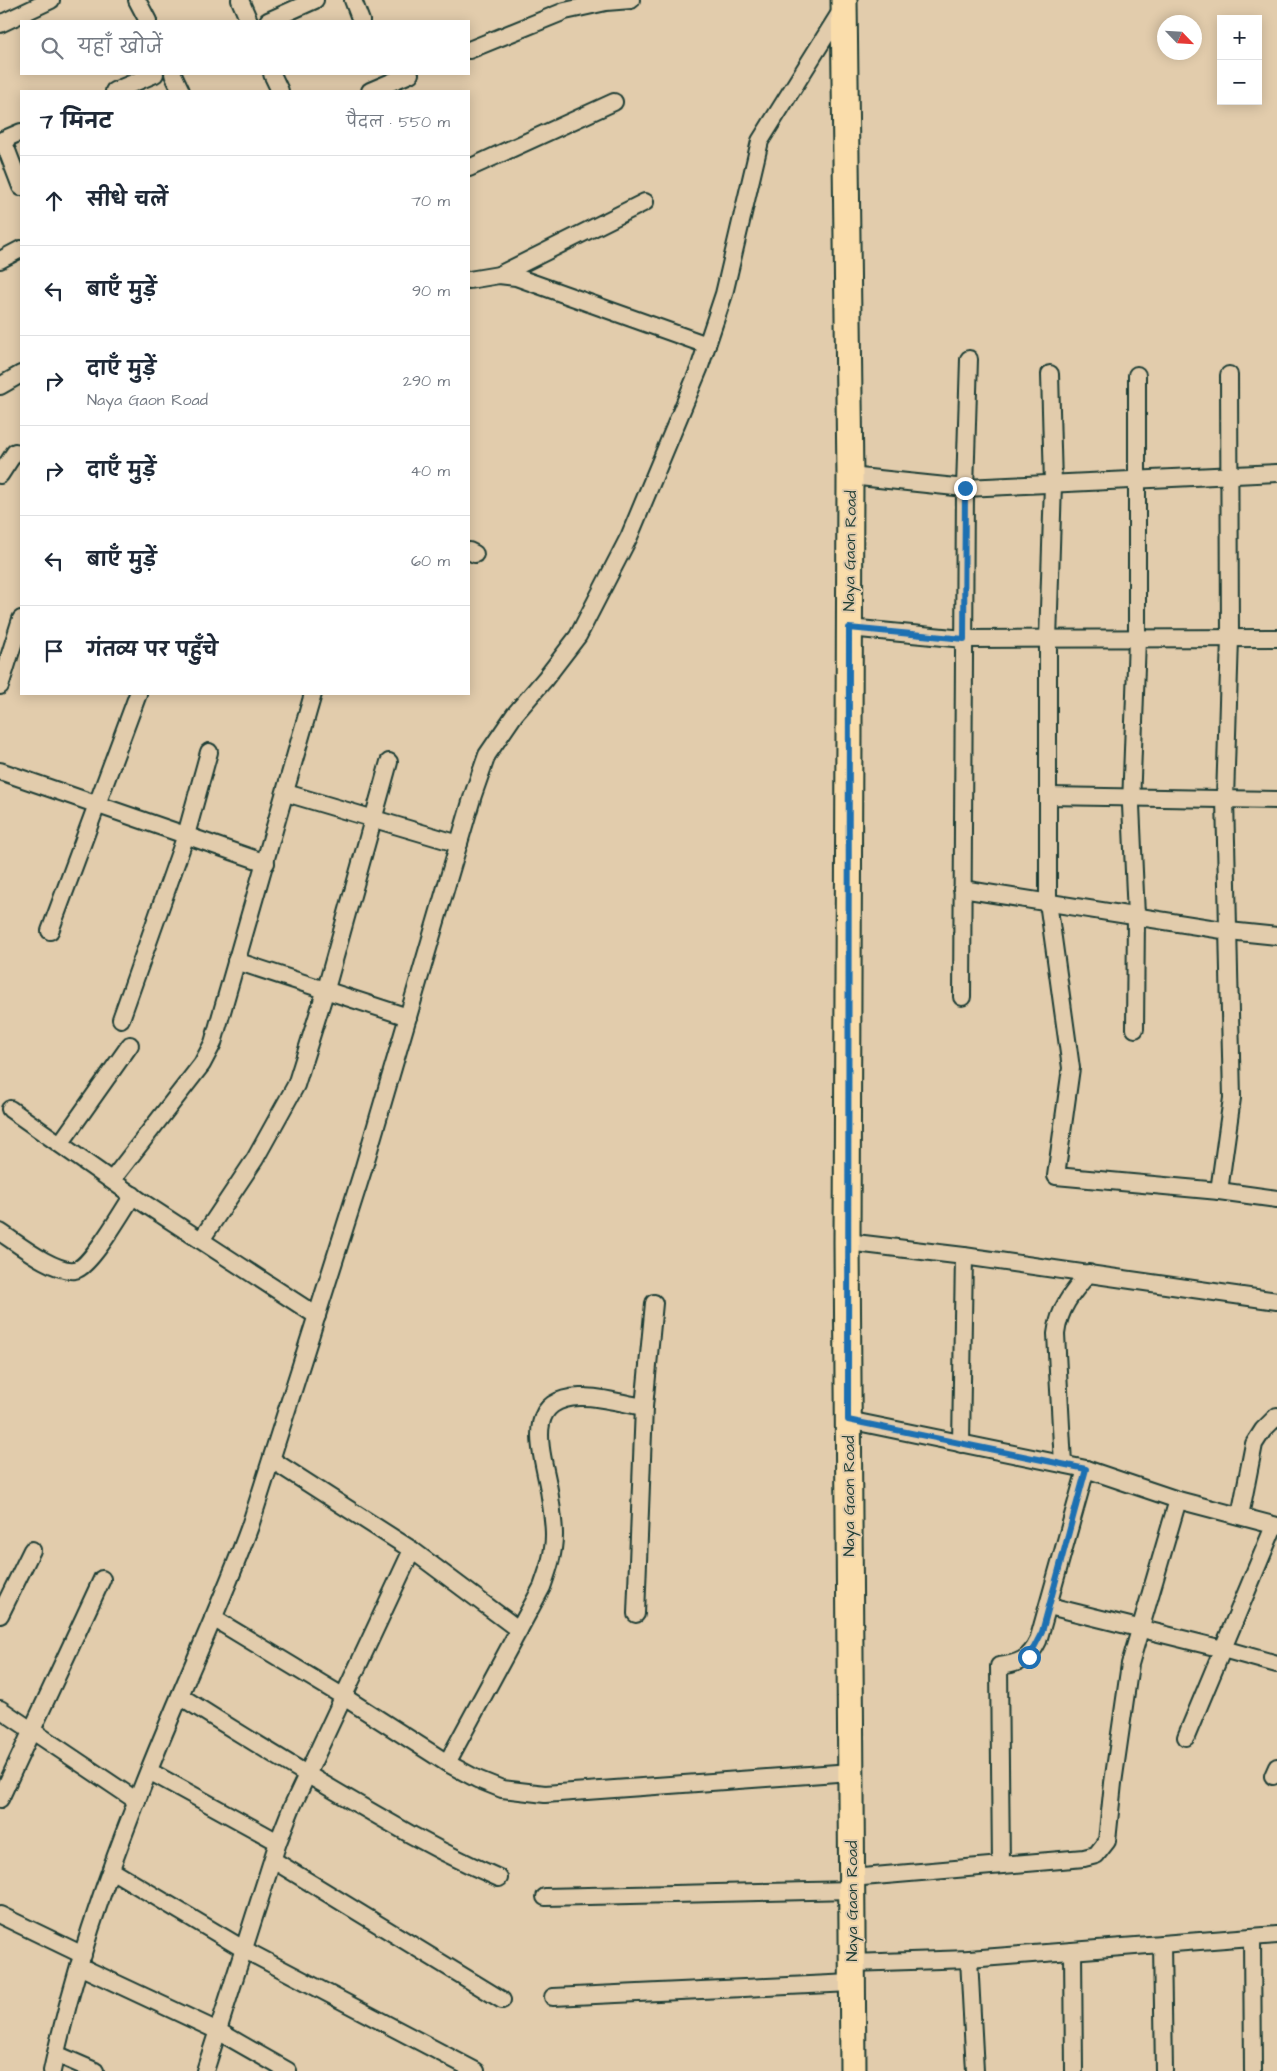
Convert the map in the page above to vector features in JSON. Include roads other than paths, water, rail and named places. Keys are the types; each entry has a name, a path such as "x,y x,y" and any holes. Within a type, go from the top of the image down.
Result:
{"main road":[{"name":"Naya Gaon Road","path":"844,8 850,476 847,1242 853,2071"}],"street":[{"path":"0,24 51,0"},
{"path":"137,0 147,20"},
{"path":"240,0 249,20"},
{"path":"270,20 315,0"},
{"path":"353,0 361,20"},
{"path":"470,50 565,11 606,2 631,0"},
{"path":"52,2071 81,1960 111,1870 149,1771 232,1577 272,1460 408,1018 458,844 487,755 514,714 545,679 578,636 629,537 699,369 724,294 760,141 844,8"},
{"path":"116,90 152,75"},
{"path":"174,75 181,90"},
{"path":"272,75 280,90"},
{"path":"372,90 407,75"},
{"path":"470,168 614,102"},
{"path":"20,132 1,140 20,185"},
{"path":"499,275 645,202"},
{"path":"0,260 20,250"},
{"path":"470,280 499,275 516,277 707,345"},
{"path":"962,997 965,488 969,359"},
{"path":"1050,374 1053,484 1048,640 1048,902 1071,1068 1056,1176 1219,1191 1277,1199"},
{"path":"1135,1029 1136,916 1131,798 1137,639 1136,374"},
{"path":"0,386 20,375"},
{"path":"1219,1191 1232,1098 1224,799 1230,638 1229,375"},
{"path":"0,475 15,452"},
{"path":"850,476 965,488 1277,473"},
{"path":"0,686 20,622"},
{"path":"849,628 964,639 1277,638"},
{"path":"50,931 138,695"},
{"path":"112,1180 202,1064 213,1043 286,793 311,695"},
{"path":"121,1019 186,835 209,752"},
{"path":"201,1240 281,1116 296,1085 326,990 389,762"},
{"path":"0,771 266,863"},
{"path":"286,793 458,844"},
{"path":"1048,796 1277,800"},
{"path":"962,889 1229,931 1277,936"},
{"path":"236,961 408,1018"},
{"path":"60,1144 130,1045"},
{"path":"10,1109 134,1195 317,1316"},
{"path":"0,1232 48,1262 65,1270 76,1270 85,1264 134,1195"},
{"path":"847,1242 1089,1273 1277,1301"},
{"path":"961,1444 964,1256"},
{"path":"1062,1464 1056,1334 1057,1319 1069,1296 1089,1273"},
{"path":"636,1614 644,1406 654,1303"},
{"path":"447,1763 542,1587 551,1560 554,1535 549,1490 539,1447 539,1434 544,1415 556,1402 580,1397 644,1406"},
{"path":"1240,1516 1254,1444 1263,1430 1277,1416"},
{"path":"848,1420 1086,1469 1178,1500 1275,1526 1186,1737"},
{"path":"272,1460 412,1550 519,1630"},
{"path":"1001,1865 999,1666 1019,1663 1029,1657 1038,1641 1086,1469"},
{"path":"545,1898 852,1884 1001,1865 1084,1858 1096,1855 1108,1841 1113,1783 1130,1664 1178,1500"},
{"path":"0,1615 32,1550"},
{"path":"204,2071 245,1950 278,1842 412,1550"},
{"path":"0,1799 102,1579"},
{"path":"1049,1606 1277,1664"},
{"path":"214,1618 344,1697 447,1763 477,1779 502,1789 546,1794 851,1772"},
{"path":"180,1696 307,1776 421,1842 454,1859 499,1878"},
{"path":"0,1709 137,1801"},
{"path":"149,1771 278,1842"},
{"path":"273,1860 502,2000"},
{"path":"111,1870 245,1950 476,2071"},
{"path":"0,1915 81,1960 218,2031 288,2071"},
{"path":"553,1997 852,1973 969,1959 1277,1935"},
{"path":"1252,1937 1253,2071"},
{"path":"1162,1944 1164,2071"},
{"path":"1073,1951 1074,2071"},
{"path":"969,1959 975,2071"},
{"path":"56,2054 95,2071"}]}
